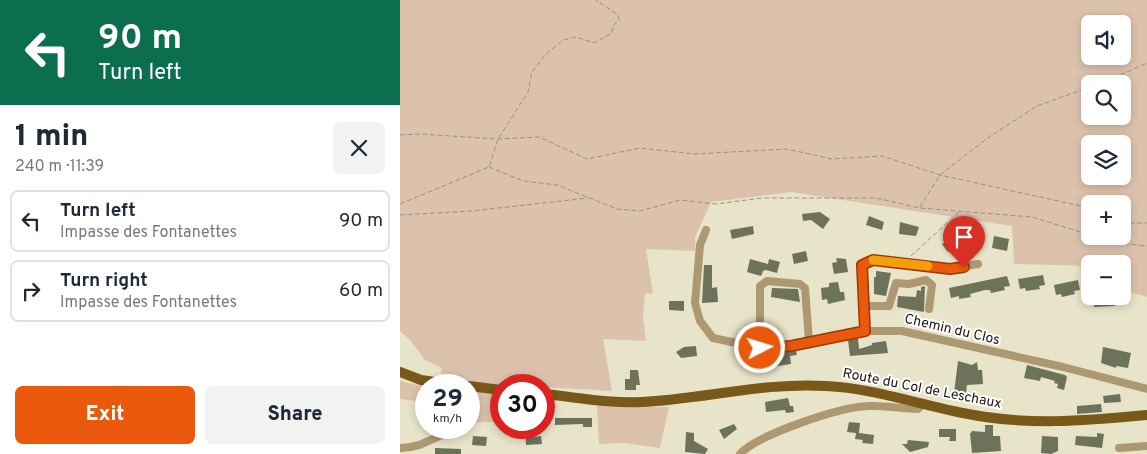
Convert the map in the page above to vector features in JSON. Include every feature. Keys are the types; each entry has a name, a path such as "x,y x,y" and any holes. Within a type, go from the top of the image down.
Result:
{"main road":[{"path":"400,372 415,378"},
{"name":"Route du Col de Leschaux","path":"555,395 641,402 796,386 826,386 854,388 964,414 1032,421 1075,421 1147,415"}],"street":[{"name":"Chemin du Clos","path":"706,230 700,245 695,302 700,321 713,338 760,348 865,331 902,331 1063,367 1147,389"},
{"path":"865,331 862,265 873,260 950,269 978,264"},
{"path":"863,306 889,306 896,283 909,284 926,280 932,285 930,309"},
{"path":"760,348 760,286 767,281 800,284 805,288 809,341"},
{"path":"740,454 766,437 828,414 868,406 918,409 923,404"},
{"path":"400,448 414,448 433,439"},
{"path":"1119,448 1147,446"}],"path":[{"path":"489,167 498,139 528,92 532,72 545,55 564,40 576,37 594,43 612,33 613,26 619,20 618,15 596,0"},
{"path":"1120,75 1147,63"},
{"path":"920,208 940,175 989,137 1037,106 1081,91"},
{"path":"400,135 420,134 498,139 539,137 587,159 640,148 694,154 787,149 832,159 882,156 940,175 1081,206"},
{"path":"400,204 489,167 523,181 557,185 617,209 640,211 680,200 716,204 762,198 876,198 920,208 1032,217 1081,232"},
{"path":"400,215 472,211 589,198"},
{"path":"899,262 911,256 960,211"},
{"path":"1131,223 1147,223"},
{"path":"1131,244 1147,246"}],"shaded area":[{"path":"400,0 1147,0 1147,297 1131,292 1131,255 1081,255 1081,266 1014,264 1012,226 791,192 711,202 695,238 695,251 646,249 653,294 645,293 643,316 646,341 603,339 612,391 555,388 555,374 490,374 490,422 480,422 480,374 441,374 442,368 425,360 410,340 400,331"},
{"path":"400,381 415,384 415,401 400,399"},
{"path":"597,406 669,407 660,448 624,443 599,444"}],"building":[{"path":"820,212 830,219 823,229 811,220 803,221 802,214"},
{"path":"869,216 884,222 882,230 866,225"},
{"path":"900,222 919,227 916,236 899,234"},
{"path":"753,226 754,234 732,239 730,230"},
{"path":"994,236 1009,239 1007,251 992,248"},
{"path":"963,237 963,245 955,246 948,252 942,244 954,238"},
{"path":"806,251 808,261 794,264 792,254"},
{"path":"836,258 846,259 848,272 834,274 832,263 837,262"},
{"path":"750,259 768,264 769,259 780,262 777,273 766,270 763,271 761,276 747,272"},
{"path":"704,265 712,265 712,288 717,287 718,302 702,303"},
{"path":"876,271 891,273 886,296 874,294"},
{"path":"1043,275 1045,285 1039,286 1040,289 1026,291 1025,288 1020,289 1018,279"},
{"path":"1007,276 1010,286 1004,287 1005,290 991,293 990,290 985,290 970,294 971,297 959,299 959,296 951,298 949,288"},
{"path":"1078,280 1080,290 1074,291 1075,294 1062,297 1061,294 1056,295 1054,285"},
{"path":"838,282 840,292 844,292 845,300 828,304 827,299 822,300 821,288 829,287 829,283"},
{"path":"925,286 924,312 897,307 898,296 916,297 917,290 921,291 921,287"},
{"path":"772,288 798,289 800,302 771,297"},
{"path":"669,301 684,301 684,311 669,310"},
{"path":"1094,305 1115,305 1115,306 1094,307"},
{"path":"858,338 859,349 872,345 872,343 886,341 888,353 850,356 848,340"},
{"path":"696,346 697,356 681,358 676,352 684,347"},
{"path":"1103,347 1131,353 1128,368 1116,366 1116,368 1101,363"},
{"path":"741,350 753,353 752,357 757,359 754,367 748,366 746,361 739,359"},
{"path":"796,351 797,355 790,356 791,364 772,367 770,353"},
{"path":"958,361 972,365 977,362 978,370 982,370 983,384 967,385 966,394 954,393"},
{"path":"1027,365 1065,375 1067,377 1064,390 1057,388 1058,384 1054,383 1055,381 1041,377 1040,381 1024,378"},
{"path":"630,370 638,370 640,385 636,385 636,390 625,390 625,379 630,379"},
{"path":"1120,394 1121,402 1104,403 1103,396"},
{"path":"788,398 794,412 786,413 785,410 766,412 765,402"},
{"path":"1101,404 1102,412 1077,414 1077,406"},
{"path":"555,418 592,418 592,427 583,427 583,424 555,425"},
{"path":"849,422 860,423 859,433 874,435 873,444 862,443 863,440 855,439 856,433 847,432"},
{"path":"734,424 737,429 724,439 719,430"},
{"path":"985,425 993,425 993,436 1000,436 1001,451 972,453 970,434 972,431 985,432"},
{"path":"939,429 956,429 956,441 949,441 950,437 939,437"},
{"path":"686,432 694,433 694,441 708,449 705,454 685,452"},
{"path":"1097,433 1104,434 1102,448 1075,445 1076,436 1097,437"},
{"path":"1042,436 1058,437 1058,451 1051,454 1041,453"},
{"path":"487,437 486,446 472,445 473,439"},
{"path":"526,439 541,439 542,444 526,445"},
{"path":"908,440 929,442 928,447 910,452 902,444 907,444"},
{"path":"435,448 461,449 461,454 435,454"}],"slow traffic":[{"path":"873,260 928,266"}],"route":[{"path":"760,348 791,346 865,331 862,265 873,260 950,269 964,267"}]}
